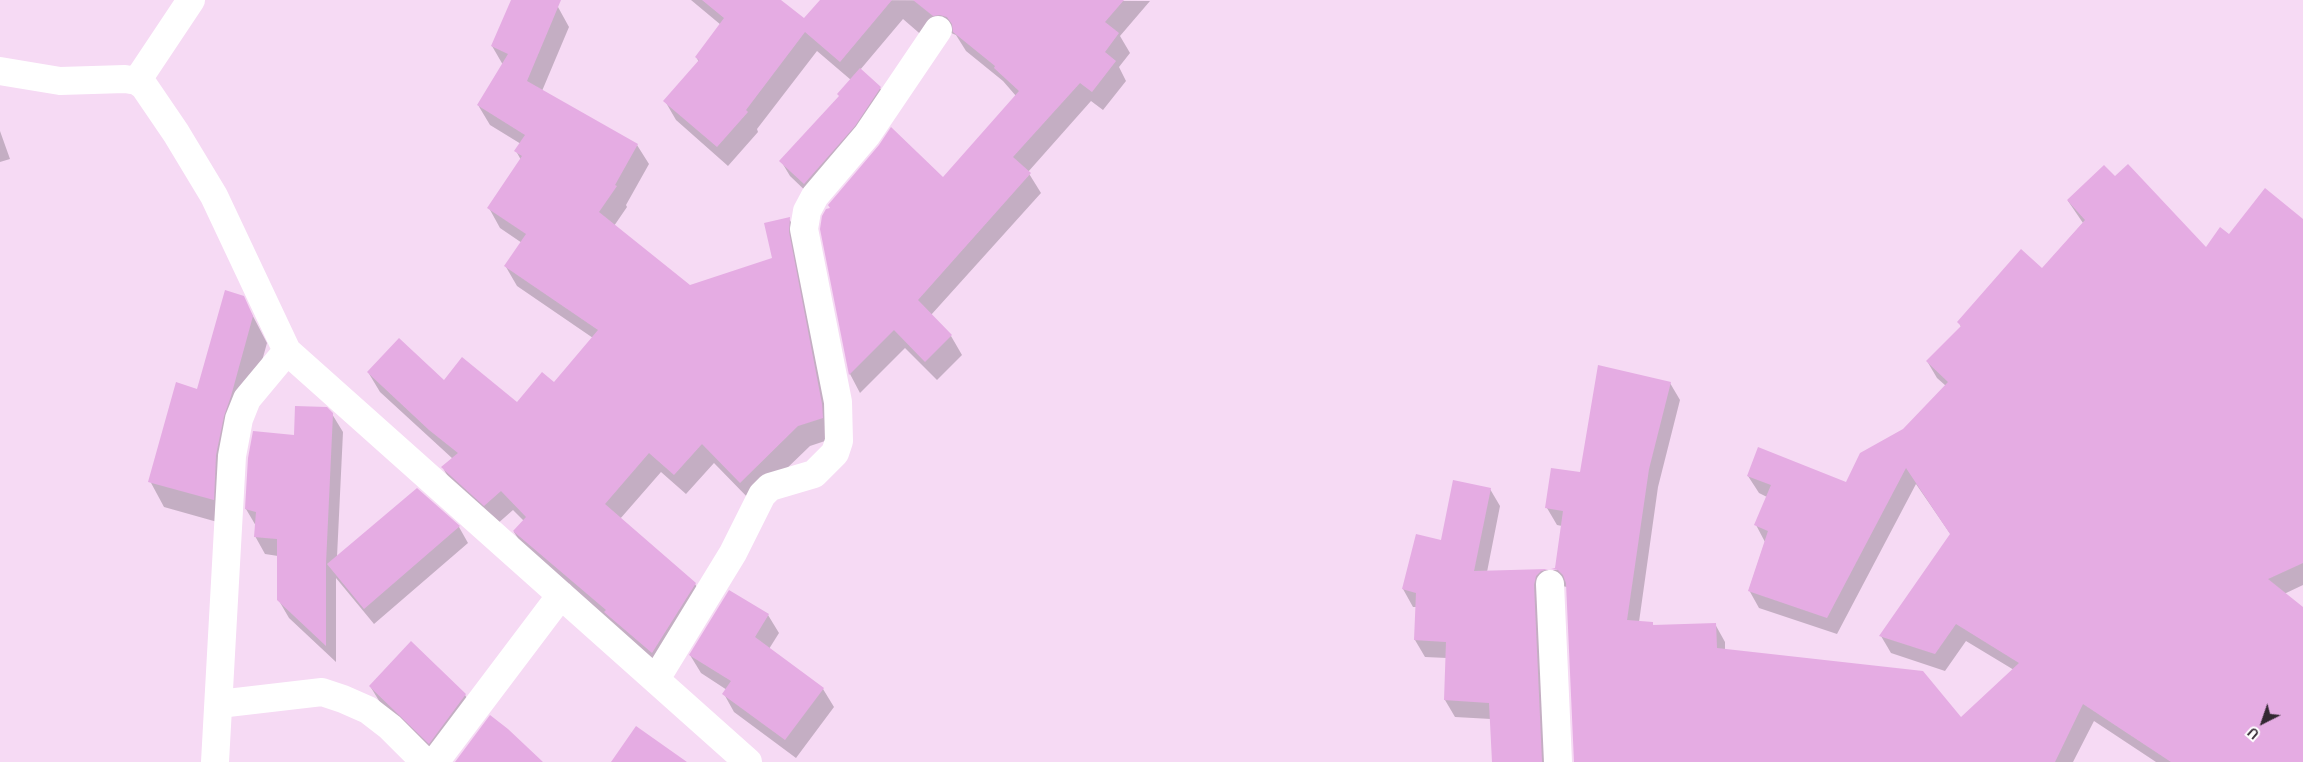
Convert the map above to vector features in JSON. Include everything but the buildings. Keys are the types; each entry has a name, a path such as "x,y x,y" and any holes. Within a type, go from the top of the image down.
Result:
{"street":[{"path":"137,81 191,0"},
{"path":"656,679 733,553 762,495 770,487 814,474 835,453 839,441 838,402 804,229 807,211 820,190 867,136 938,30"},
{"path":"0,71 60,81 115,79 137,81 149,91 214,196 287,351 748,762"},
{"path":"215,762 232,456 239,419 246,399 287,351"},
{"path":"1550,584 1558,762"},
{"path":"435,762 561,595"},
{"path":"219,704 322,692 368,710 390,727 424,762"}]}
